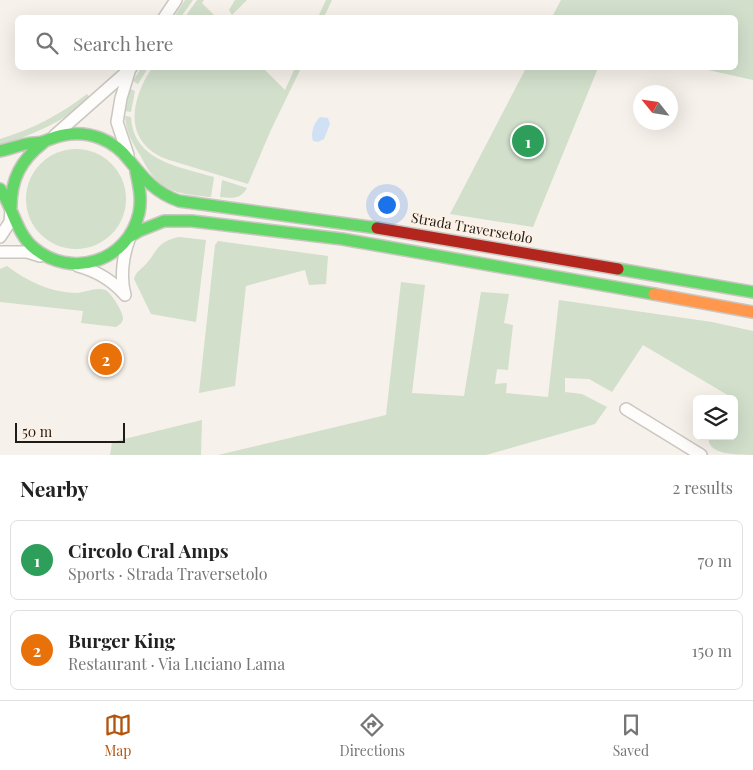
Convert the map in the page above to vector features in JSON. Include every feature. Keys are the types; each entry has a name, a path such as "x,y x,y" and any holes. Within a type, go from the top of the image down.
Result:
{"main road":[{"name":"Strada Traversetolo","path":"0,151 49,140 65,134 75,133 96,136 115,146 141,178 158,192 179,202 406,232 753,292"},
{"name":"Strada Traversetolo","path":"49,140 29,154 18,170 12,189 12,209 15,223 28,244 44,256 62,263 72,265 102,260 120,248 129,238 138,222 142,201 139,180 133,166"},
{"name":"Strada Traversetolo","path":"0,189 12,209"},
{"name":"Strada Traversetolo","path":"129,238 139,231 164,221 192,221 342,239 753,312"}],"street":[{"path":"166,15 176,0"},
{"path":"49,140 129,70"},
{"path":"130,70 121,98 118,122 133,166"},
{"path":"0,237 10,222 12,209"},
{"path":"72,265 91,269 125,294 125,250 129,238"},
{"path":"0,252 27,252 44,256"},
{"path":"626,409 701,455"}],"green space":[{"path":"185,0 193,0 182,15 175,15"},
{"path":"197,0 204,0 202,3 214,15 186,15"},
{"path":"235,0 247,0 232,15 229,10"},
{"path":"326,0 332,0 325,15 319,15"},
{"path":"561,0 753,0 753,80 708,70 738,70 738,15 553,15"},
{"path":"140,70 147,70 138,84 133,81"},
{"path":"151,70 265,70 285,90 294,70 300,70 270,132 248,184 166,159 152,151 142,142 135,118 139,93"},
{"path":"525,70 597,70 533,227 450,214"},
{"path":"130,89 135,91 131,112 125,111"},
{"path":"87,94 91,99 59,121 24,137 0,145 0,139 45,121"},
{"path":"125,116 131,117 134,132 140,144 149,153 173,165 214,177 211,197 171,190 158,181 149,170 132,141"},
{"path":"76,149 95,153 112,163 122,180 126,199 122,218 112,235 95,245 76,249 57,245 40,235 30,218 26,199 30,180 40,163 57,153"},
{"path":"222,180 247,188 239,196 232,198 220,197"},
{"path":"179,237 206,240 196,322 151,314 134,279 137,272 162,244"},
{"path":"218,241 328,256 326,284 309,285 305,270 246,286 235,386 199,393 215,245"},
{"path":"7,266 32,282 50,289 78,293 95,289 105,290 119,307 123,318 121,324 116,327 81,323 83,311 0,302 0,269"},
{"path":"401,282 425,285 412,393 464,396 481,292 509,294 504,323 513,325 508,370 497,369 495,384 507,383 506,393 548,397 559,300 712,322 753,331 753,455 724,453 712,447 709,442 709,440 738,440 738,395 728,395 643,345 612,392 589,379 565,378 565,392 582,394 607,407 595,424 486,455 218,455 386,415"},
{"path":"202,420 201,455 110,455 112,442"}],"water":[{"path":"320,117 328,118 330,124 324,139 318,142 313,141 312,132 314,125"}],"traffic: fast":[{"path":"0,151 42,142 58,136 73,134 92,135 116,147 151,185 179,201 377,228"},
{"path":"11,207 15,179 23,163 43,143"},
{"path":"0,189 23,235 34,248 49,257 64,262 81,263 111,254 123,244 133,230 139,213 140,203 136,172"},
{"path":"129,237 164,221 192,221 342,239 654,294"},
{"path":"618,269 753,292"}],"traffic: slow":[{"path":"654,294 753,312"}],"traffic: jam":[{"path":"377,228 618,269"}],"place":[{"name":"Circolo Cral Amps","path":"528,141"},
{"name":"Burger King","path":"106,359"}]}
